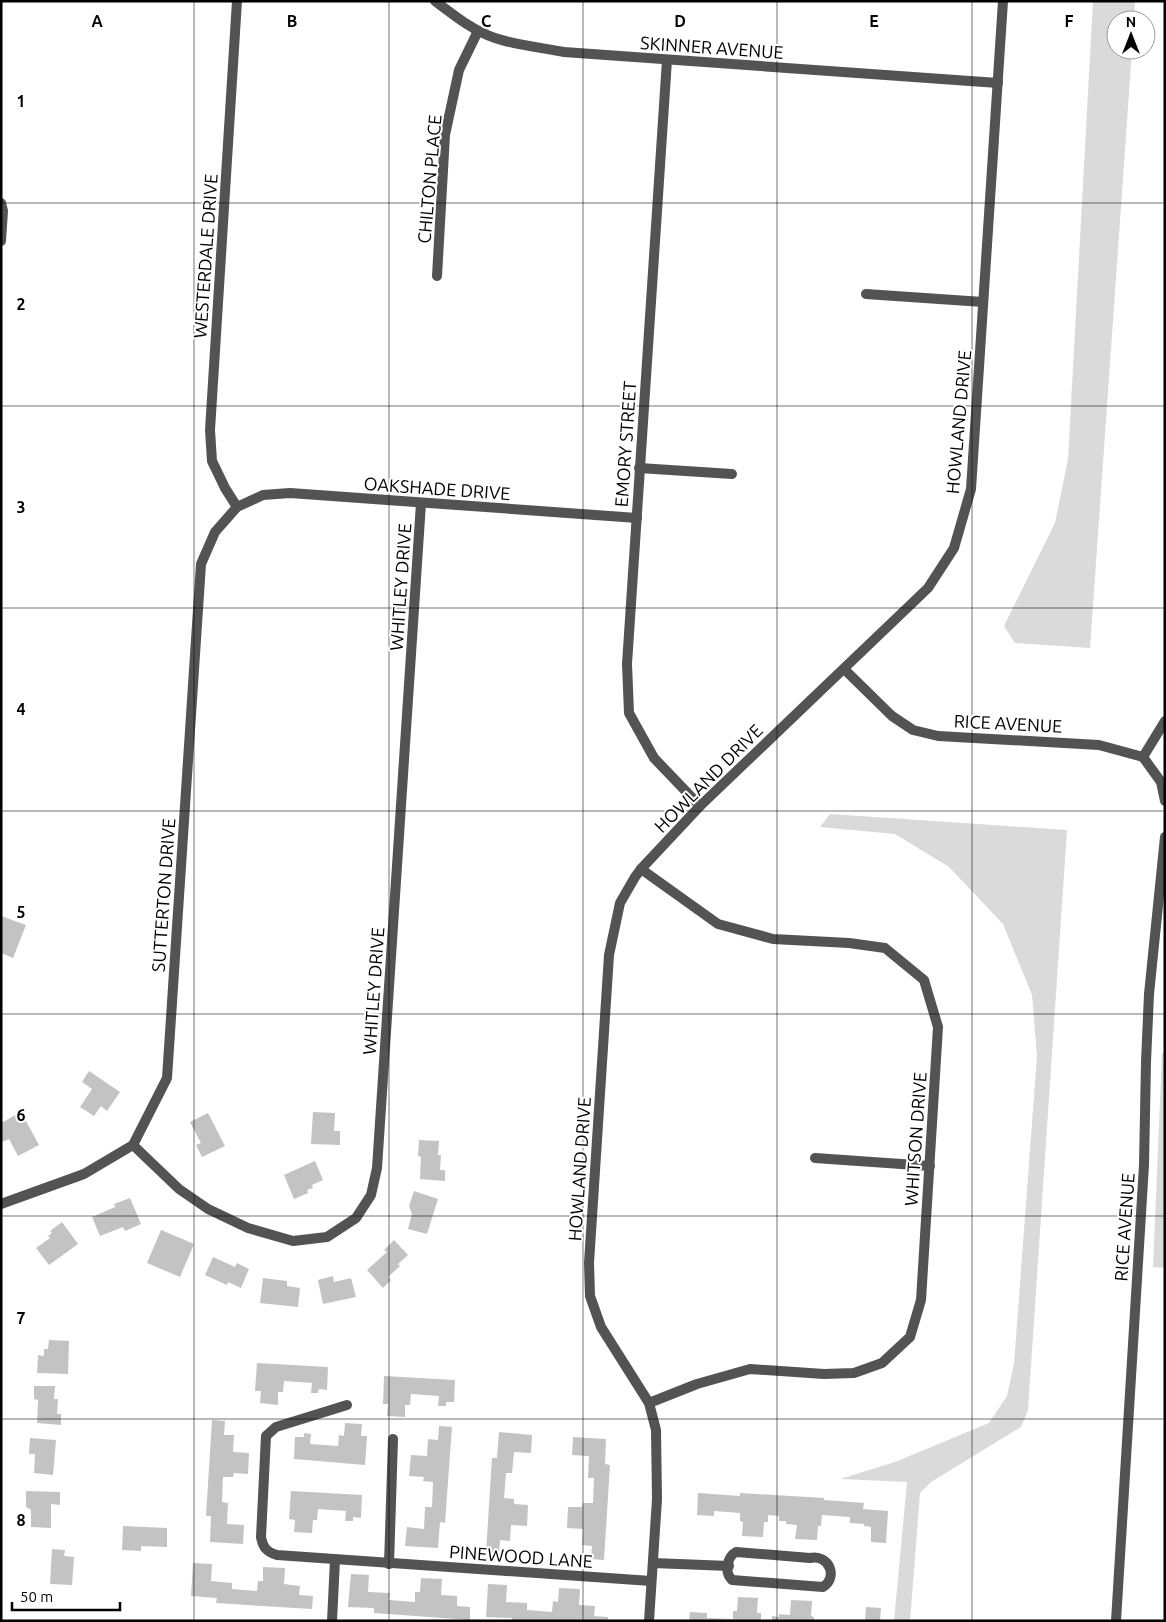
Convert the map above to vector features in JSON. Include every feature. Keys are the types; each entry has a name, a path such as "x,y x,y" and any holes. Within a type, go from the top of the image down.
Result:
{"street":[{"name":"WESTERDALE DRIVE","path":"237,1 210,430 212,461 237,507"},
{"name":"SKINNER AVENUE","path":"436,1 478,31 496,39 564,52 998,83"},
{"name":"HOWLAND DRIVE","path":"649,1621 657,1499 656,1430 649,1403 601,1327 590,1296 589,1263 609,955 620,903 641,869 700,806 928,588 954,548 971,489 1003,1"},
{"name":"CHILTON PLACE","path":"438,276 445,135 459,70 478,31"},
{"name":"EMORY STREET","path":"667,60 627,664 629,713 654,758 700,806"},
{"path":"1,203 3,211 1,242"},
{"path":"866,294 983,302"},
{"path":"639,468 732,474"},
{"name":"OAKSHADE DRIVE","path":"237,507 263,495 290,494 637,518"},
{"name":"WHITLEY DRIVE","path":"133,1145 179,1189 208,1209 248,1228 293,1241 327,1237 356,1218 371,1195 377,1168 421,503"},
{"name":"SUTTERTON DRIVE","path":"133,1145 167,1078 201,564 215,532 237,507"},
{"name":"RICE AVENUE","path":"844,669 892,716 913,730 938,736 1099,745 1142,757"},
{"path":"1165,721 1142,757 1161,782 1165,801"},
{"name":"RICE AVENUE","path":"1116,1621 1144,1165 1149,994 1165,836"},
{"name":"WHITSON DRIVE","path":"641,869 718,924 773,939 849,943 885,948 924,980 938,1027 921,1300 910,1337 882,1363 854,1373 824,1374 750,1369 697,1384 649,1403"},
{"path":"1,1204 84,1174 133,1145"},
{"path":"815,1158 930,1166"},
{"name":"PINEWOOD LANE","path":"347,1405 276,1427 266,1436 261,1537 263,1546 268,1552 277,1555 335,1560 652,1581"},
{"path":"389,1564 393,1439"},
{"path":"736,1552 810,1558 817,1556 825,1559 830,1566 830,1579 828,1584 823,1587 737,1581 732,1580 728,1576 729,1566 728,1560 736,1552"},
{"path":"332,1621 335,1560"},
{"path":"653,1563 729,1566"}],"shaded area":[{"path":"1093,1 1135,1 1135,10 1106,10 1106,60 1131,60 1090,648 1015,643 1004,626 1055,523 1068,459"},
{"path":"830,814 1067,830 1028,1410 1021,1427 931,1482 920,1493 910,1621 894,1621 907,1482 840,1479 895,1462 989,1423 1007,1396 1014,1364 1037,1056 1032,995 1003,924 949,867 895,834 820,827"},
{"path":"1162,1053 1165,1053 1165,1268 1153,1267"}],"building":[{"path":"1,916 26,925 13,958 1,953"},
{"path":"89,1071 120,1092 107,1111 101,1106 94,1116 80,1107 92,1089 82,1082"},
{"path":"21,1112 39,1145 18,1156 9,1139 2,1142 1,1123"},
{"path":"313,1112 335,1113 334,1131 340,1131 340,1145 311,1144"},
{"path":"208,1113 225,1146 202,1157 196,1145 201,1143 190,1122"},
{"path":"419,1140 439,1141 438,1155 441,1155 440,1170 445,1170 445,1181 420,1179 421,1157 418,1156"},
{"path":"315,1161 323,1180 312,1185 313,1188 307,1190 308,1193 294,1199 284,1175"},
{"path":"414,1191 438,1199 427,1234 408,1229 412,1214 409,1206"},
{"path":"130,1198 141,1224 125,1231 123,1227 100,1236 92,1217 115,1207 114,1204"},
{"path":"62,1222 78,1244 49,1265 36,1248 50,1238 48,1236 52,1233 50,1231"},
{"path":"161,1230 194,1244 180,1277 147,1263"},
{"path":"394,1240 408,1255 388,1277 391,1280 383,1288 367,1270 387,1252 384,1250"},
{"path":"213,1257 235,1267 237,1263 249,1269 241,1288 228,1282 227,1285 205,1275"},
{"path":"333,1276 334,1282 351,1278 356,1297 323,1304 318,1280"},
{"path":"263,1278 287,1281 287,1286 300,1288 298,1307 260,1303"},
{"path":"49,1340 69,1341 68,1374 37,1373 38,1355 44,1356 44,1349 48,1349"},
{"path":"257,1363 328,1367 327,1390 319,1389 318,1393 311,1393 312,1383 284,1381 283,1392 278,1392 278,1405 260,1403 261,1391 255,1391"},
{"path":"384,1376 455,1380 454,1402 446,1402 446,1406 438,1406 439,1396 411,1394 410,1405 405,1405 405,1417 387,1416 388,1404 383,1404"},
{"path":"34,1386 55,1386 54,1399 58,1399 57,1414 61,1414 61,1425 37,1423 38,1400 34,1399"},
{"path":"212,1420 225,1421 224,1435 234,1435 233,1452 249,1453 248,1474 234,1473 233,1477 223,1477 222,1502 228,1503 227,1524 244,1525 243,1544 210,1542 211,1516 206,1516"},
{"path":"345,1423 362,1424 361,1436 367,1436 365,1465 294,1459 295,1437 304,1437 304,1433 311,1434 310,1444 338,1446 339,1435 344,1436"},
{"path":"439,1426 452,1427 445,1523 440,1522 438,1548 405,1546 407,1527 424,1529 425,1507 432,1507 433,1482 423,1481 424,1477 409,1476 411,1455 427,1456 428,1439 438,1440"},
{"path":"499,1432 532,1435 531,1453 514,1452 512,1473 506,1473 504,1498 514,1499 514,1504 528,1505 527,1526 511,1525 510,1541 500,1540 499,1554 486,1553 492,1458 497,1458"},
{"path":"573,1437 606,1439 605,1464 610,1465 604,1560 591,1559 592,1546 582,1545 583,1529 567,1528 568,1507 582,1507 583,1503 593,1503 594,1478 588,1478 589,1456 572,1455"},
{"path":"30,1438 56,1440 53,1475 34,1473 35,1454 29,1454"},
{"path":"26,1491 60,1492 60,1505 51,1504 51,1528 31,1527 31,1510 26,1507"},
{"path":"291,1491 362,1495 361,1518 353,1517 353,1521 345,1521 346,1511 318,1509 317,1520 313,1520 312,1533 294,1532 295,1520 289,1519"},
{"path":"698,1493 740,1496 740,1493 824,1498 824,1500 864,1503 863,1509 888,1511 886,1543 871,1542 871,1527 864,1526 864,1524 850,1523 850,1517 822,1515 821,1526 818,1526 817,1540 795,1539 797,1525 786,1524 786,1521 779,1521 779,1516 768,1515 768,1522 764,1522 763,1537 742,1536 743,1522 740,1521 740,1513 714,1511 714,1516 697,1515"},
{"path":"123,1526 167,1528 167,1547 141,1546 141,1551 122,1550"},
{"path":"52,1549 65,1550 64,1556 74,1557 72,1585 50,1584"},
{"path":"193,1563 212,1564 211,1581 232,1583 232,1589 257,1591 258,1581 263,1581 263,1567 285,1568 284,1584 300,1586 299,1595 313,1596 312,1609 216,1603 217,1598 191,1596"},
{"path":"351,1574 369,1575 368,1592 390,1593 389,1600 415,1602 415,1592 420,1592 421,1578 442,1579 441,1595 457,1596 457,1606 470,1607 470,1620 374,1613 374,1608 348,1607"},
{"path":"488,1584 507,1585 506,1602 527,1603 527,1610 552,1612 553,1601 558,1602 559,1588 580,1589 579,1605 595,1606 594,1616 608,1617 608,1621 512,1621 512,1618 486,1617"},
{"path":"738,1597 758,1598 757,1613 761,1613 761,1621 689,1621 690,1612 707,1613 707,1618 733,1619 733,1611 737,1611"},
{"path":"791,1600 812,1601 811,1616 814,1617 814,1621 772,1621 772,1616 779,1617 779,1614 790,1615"},
{"path":"866,1607 881,1608 880,1621 865,1621"}]}
